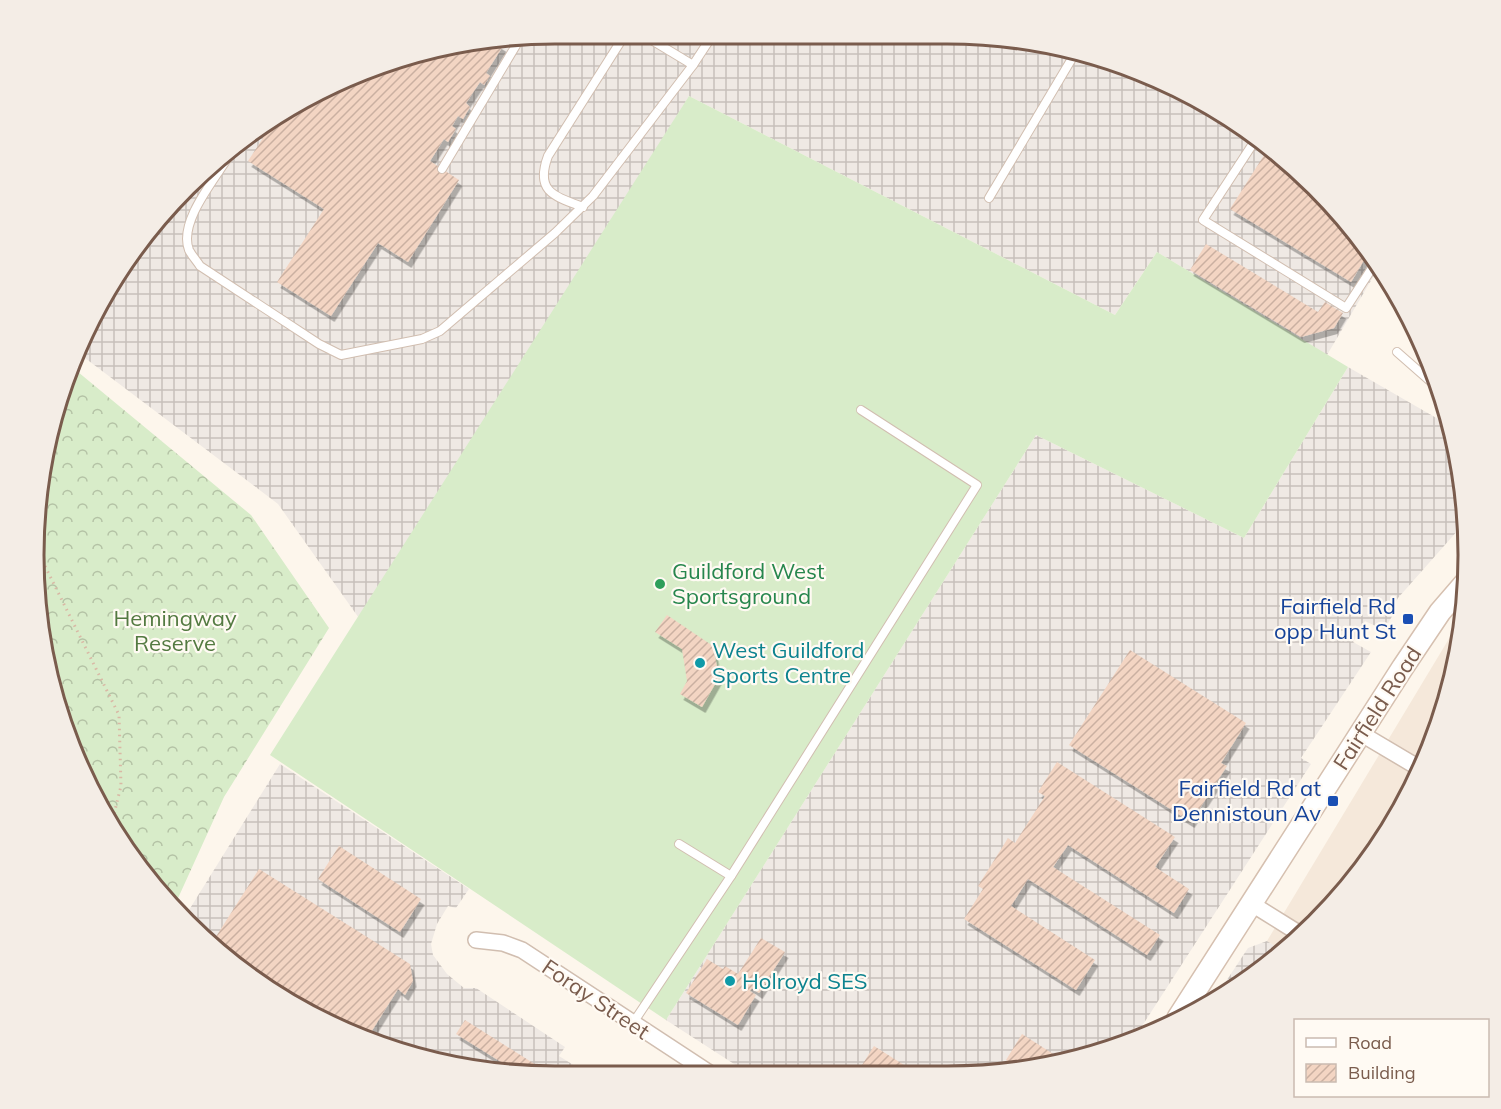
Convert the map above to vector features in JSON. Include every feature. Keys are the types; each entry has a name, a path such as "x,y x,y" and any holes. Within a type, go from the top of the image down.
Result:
{"main road":[{"name":"Fairfield Road","path":"1186,1006 1360,733 1440,612 1455,594"}],"street":[{"path":"1360,733 1413,764"},
{"path":"1252,904 1293,930"},
{"name":"Foray Street","path":"476,940 503,943 522,950 699,1066"}],"lane":[{"path":"583,207 559,198 545,187 542,172 548,156 619,44"},
{"path":"658,44 693,65"},
{"path":"223,166 191,216 187,235 189,250 200,266 319,344 341,355 422,339 440,331 555,233 594,196 707,44"},
{"path":"442,169 517,45"},
{"path":"988,198 1071,59"},
{"path":"1252,145 1203,220 1346,308 1371,270"},
{"path":"1397,352 1425,377"},
{"path":"633,1023 731,876 976,485 861,410"},
{"path":"679,844 731,876"}],"path":[{"path":"44,564 119,715 121,786 114,813"}],"shaded area":[{"path":"554,44 946,44 980,45 1046,53 1111,71 1173,96 1258,149 1308,193 1331,218 1352,243 1374,276 1327,355 1157,252 1115,315 689,96 366,628 278,504 83,357 112,299 149,243 193,193 243,149 328,96 390,71 455,53 521,45"},
{"path":"1348,367 1439,420 1448,455 1457,532 1398,598 1391,611 1394,613 1384,630 1365,621 1353,642 1371,652 1301,758 1311,764 1141,1027 1079,1048 1013,1061 946,1066 737,1066 666,1020 1036,435 1244,538"},
{"path":"1450,637 1440,687 1430,719 1419,750 1389,810 1352,866 1331,891 1308,916 1275,946 1267,941"},
{"path":"280,764 469,889 456,908 448,906 437,924 431,944 433,955 447,974 464,988 476,988 565,1047 559,1056 575,1066 521,1064 455,1056 422,1048 359,1027 299,997 243,960 188,911"},
{"path":"1267,941 1275,946 1226,982 1248,948"}],"green space":[{"name":"Guildford West Sportsground","path":"689,96 1115,315 1157,252 1348,367 1244,538 1036,435 666,1020 270,755"},
{"name":"Hemingway Reserve","path":"78,372 251,515 329,628 224,797 178,899 149,866 112,810 82,750 71,719 53,654 45,588 44,554 48,488 53,455"}],"building":[{"path":"503,47 486,73 490,76 484,85 480,82 466,103 470,107 463,119 458,116 452,126 456,129 448,142 444,139 430,161 459,180 408,262 378,243 331,316 277,282 324,209 248,161 266,133 299,112 359,82 422,61 455,53"},
{"path":"1264,154 1308,193 1352,243 1364,261 1351,282 1230,209"},
{"path":"1206,244 1318,312 1325,302 1343,313 1334,328 1301,337 1190,270"},
{"name":"West Guildford Sports Centre","path":"667,615 713,646 719,677 702,707 680,694 687,681 682,649 655,632"},
{"path":"1130,650 1246,723 1221,763 1227,766 1191,822 1069,745"},
{"path":"1057,762 1175,837 1155,867 1189,889 1174,913 1068,845 1053,867 1160,935 1147,955 1028,879 1011,906 1095,960 1076,990 964,919 983,889 978,886 1008,838 1015,843 1045,796 1038,792"},
{"path":"339,846 421,899 400,932 318,879"},
{"path":"259,869 410,964 413,981 405,995 398,989 371,1031 328,1013 299,997 243,960 216,937"},
{"name":"Holroyd SES","path":"761,938 785,952 759,993 752,988 750,991 756,995 738,1025 686,993 707,959 723,969 725,966 738,974"},
{"path":"465,1020 536,1065 501,1062 456,1034"},
{"path":"1022,1034 1053,1054 1013,1061 1006,1060"},
{"path":"874,1046 906,1066 861,1066"}],"place":[{"name":"Guildford West Sportsground","path":"660,584"},
{"name":"Fairfield Rd opp Hunt St","path":"1408,619"},
{"name":"West Guildford Sports Centre","path":"700,663"},
{"name":"Fairfield Rd at Dennistoun Av","path":"1333,801"},
{"name":"Holroyd SES","path":"730,981"}]}
